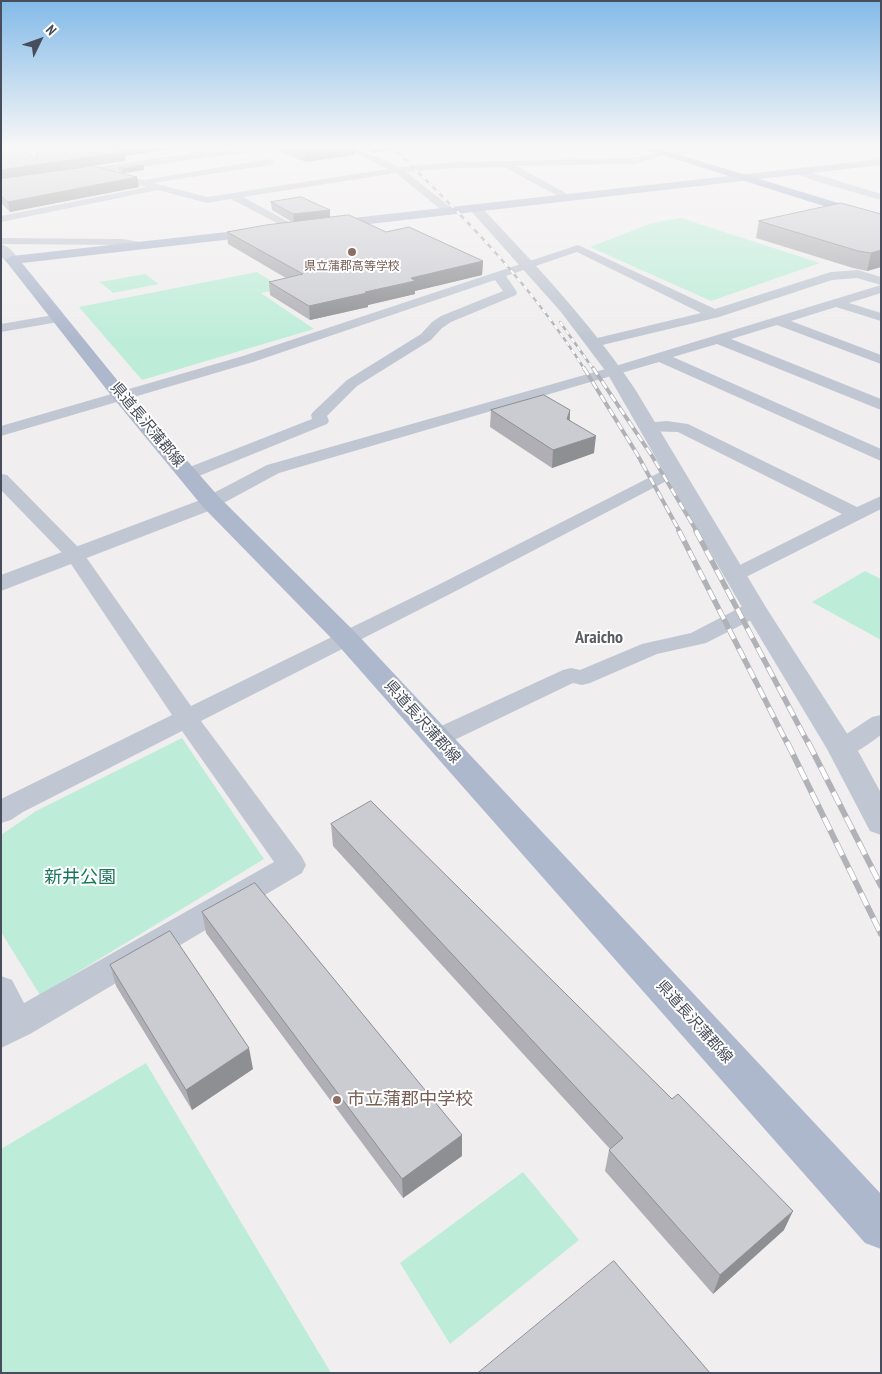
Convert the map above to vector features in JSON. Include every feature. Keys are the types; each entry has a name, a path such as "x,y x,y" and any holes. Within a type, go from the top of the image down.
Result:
{"highway":[{"path":"855,212 881,220"}],"main road":[{"path":"4,252 141,245 438,212"},
{"name":"県道長沢蒲郡線","path":"4,252 120,395 211,502 346,638 881,1227"}],"street":[{"path":"1,219 36,212"},
{"path":"270,212 304,227"},
{"path":"479,212 528,265 594,343 614,371 755,609 842,749 881,823"},
{"path":"4,252 123,242 141,245"},
{"path":"1,430 248,359 578,248 714,314"},
{"path":"594,343 714,314 831,276 858,274 881,280"},
{"path":"188,474 321,421 319,415 352,383 426,336 446,319 510,292 498,275"},
{"path":"1,584 211,502 273,469 614,371 881,289"},
{"path":"836,303 881,317"},
{"path":"1,328 59,318"},
{"path":"778,321 881,360"},
{"path":"718,339 881,405"},
{"path":"660,357 881,456"},
{"path":"648,427 667,426 682,428 857,514"},
{"path":"5,803 187,719 674,470"},
{"path":"1,990 10,1028 292,865 187,719 74,554 5,489"},
{"path":"735,575 881,502"},
{"path":"437,738 571,675 582,678 650,649 698,638 755,609"},
{"path":"842,749 881,723"}],"green space":[{"path":"681,218 820,263 711,301 590,247 652,223"},
{"path":"257,272 284,289 261,293 314,329 142,380 79,307"},
{"path":"145,274 159,284 113,293 100,282"},
{"path":"865,571 881,579 881,640 812,602"},
{"name":"新井公園","path":"182,738 264,859 40,995 1,932 1,835 36,811"},
{"path":"146,1063 331,1373 1,1373 1,1149"},
{"path":"523,1172 579,1240 450,1344 400,1263"}],"building":[{"path":"290,212 310,212 293,214"},
{"path":"799,212 874,212 881,214 881,250 871,253 858,251 759,221"},
{"path":"349,215 386,232 409,227 483,261 411,278 415,281 309,306 269,282 303,274 227,232 266,225"},
{"path":"544,395 570,410 567,419 596,436 553,450 491,410"},
{"path":"371,801 672,1099 678,1094 793,1211 720,1275 609,1150 623,1138 331,824"},
{"path":"255,883 462,1135 402,1179 202,912"},
{"path":"170,931 249,1048 186,1090 110,965"},
{"path":"614,1261 710,1373 478,1373"}],"railway":[{"path":"458,212 496,253 543,309 585,370"},
{"path":"560,322 594,370"},
{"path":"584,368 637,454 680,532"},
{"path":"593,368 652,456 697,532"},
{"path":"679,531 787,743"},
{"path":"696,531 808,743"},
{"path":"787,742 881,934"},
{"path":"808,742 881,886"}],"place":[{"name":"県立蒲郡高等学校","path":"352,252"},
{"name":"市立蒲郡中学校","path":"337,1100"}],"district":[{"name":"Araicho","path":"599,638"}]}
